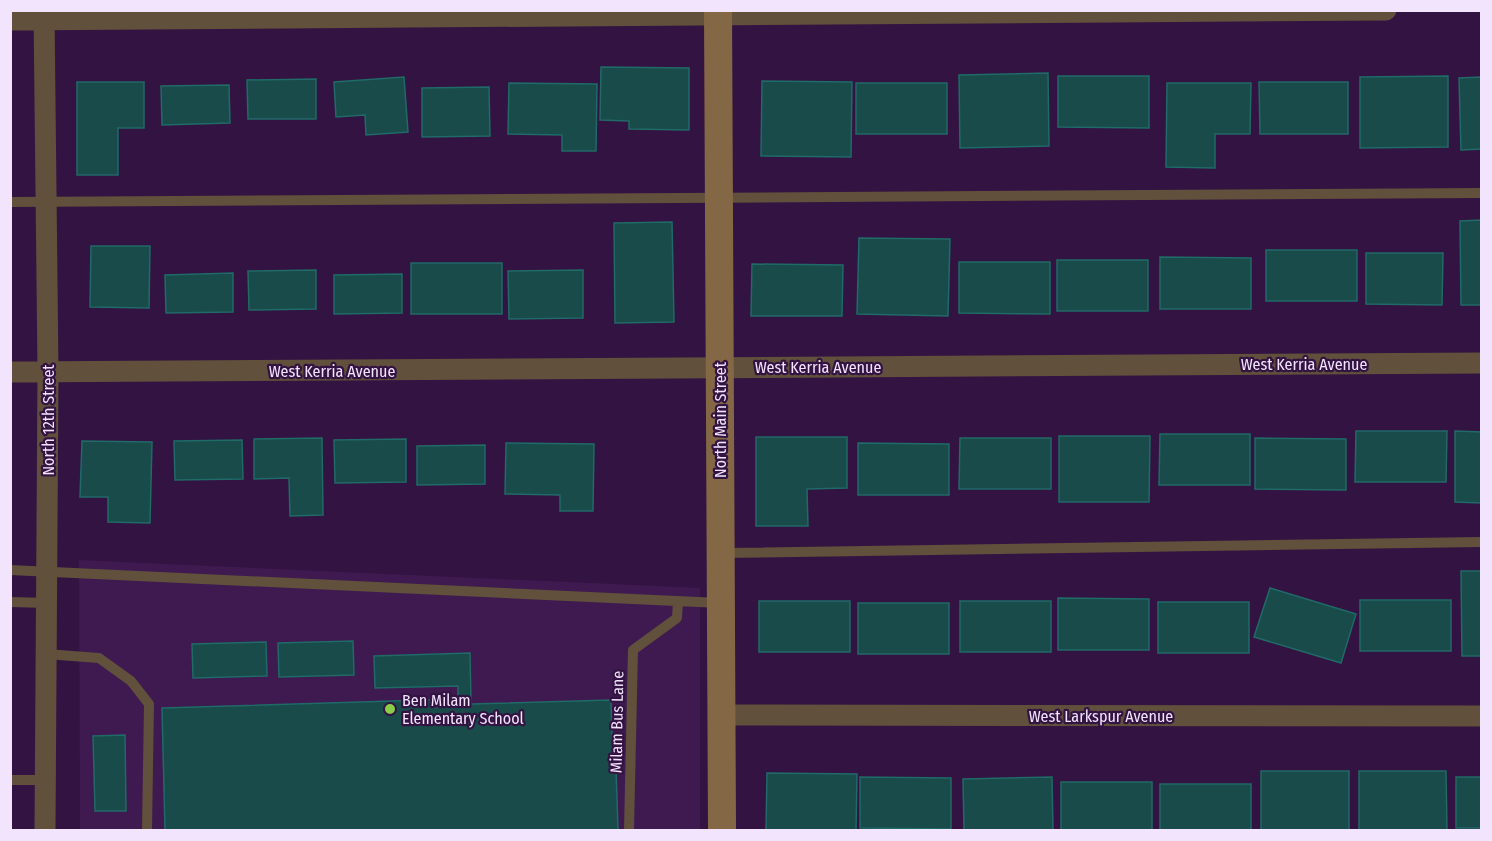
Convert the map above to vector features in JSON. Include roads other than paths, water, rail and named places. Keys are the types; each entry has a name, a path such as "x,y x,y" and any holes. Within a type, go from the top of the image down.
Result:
{"street":[{"path":"10,20 44,15 1386,10"},
{"name":"North Main Street","path":"718,13 722,831"},
{"name":"North 12th Street","path":"44,15 48,372 45,831"},
{"name":"West Kerria Avenue","path":"10,372 1482,363"},
{"name":"West Larkspur Avenue","path":"721,716 1482,716"}],"lane":[{"path":"10,202 1482,193"},
{"path":"720,553 1482,542"},
{"path":"10,570 721,603"},
{"name":"Milam Bus Lane","path":"629,831 633,650 677,618 678,601"},
{"path":"10,602 47,603"},
{"path":"46,654 99,658 131,681 149,704 147,831"},
{"path":"10,780 45,780"}],"place":[{"name":"Ben Milam Elementary School","path":"390,709"}]}
